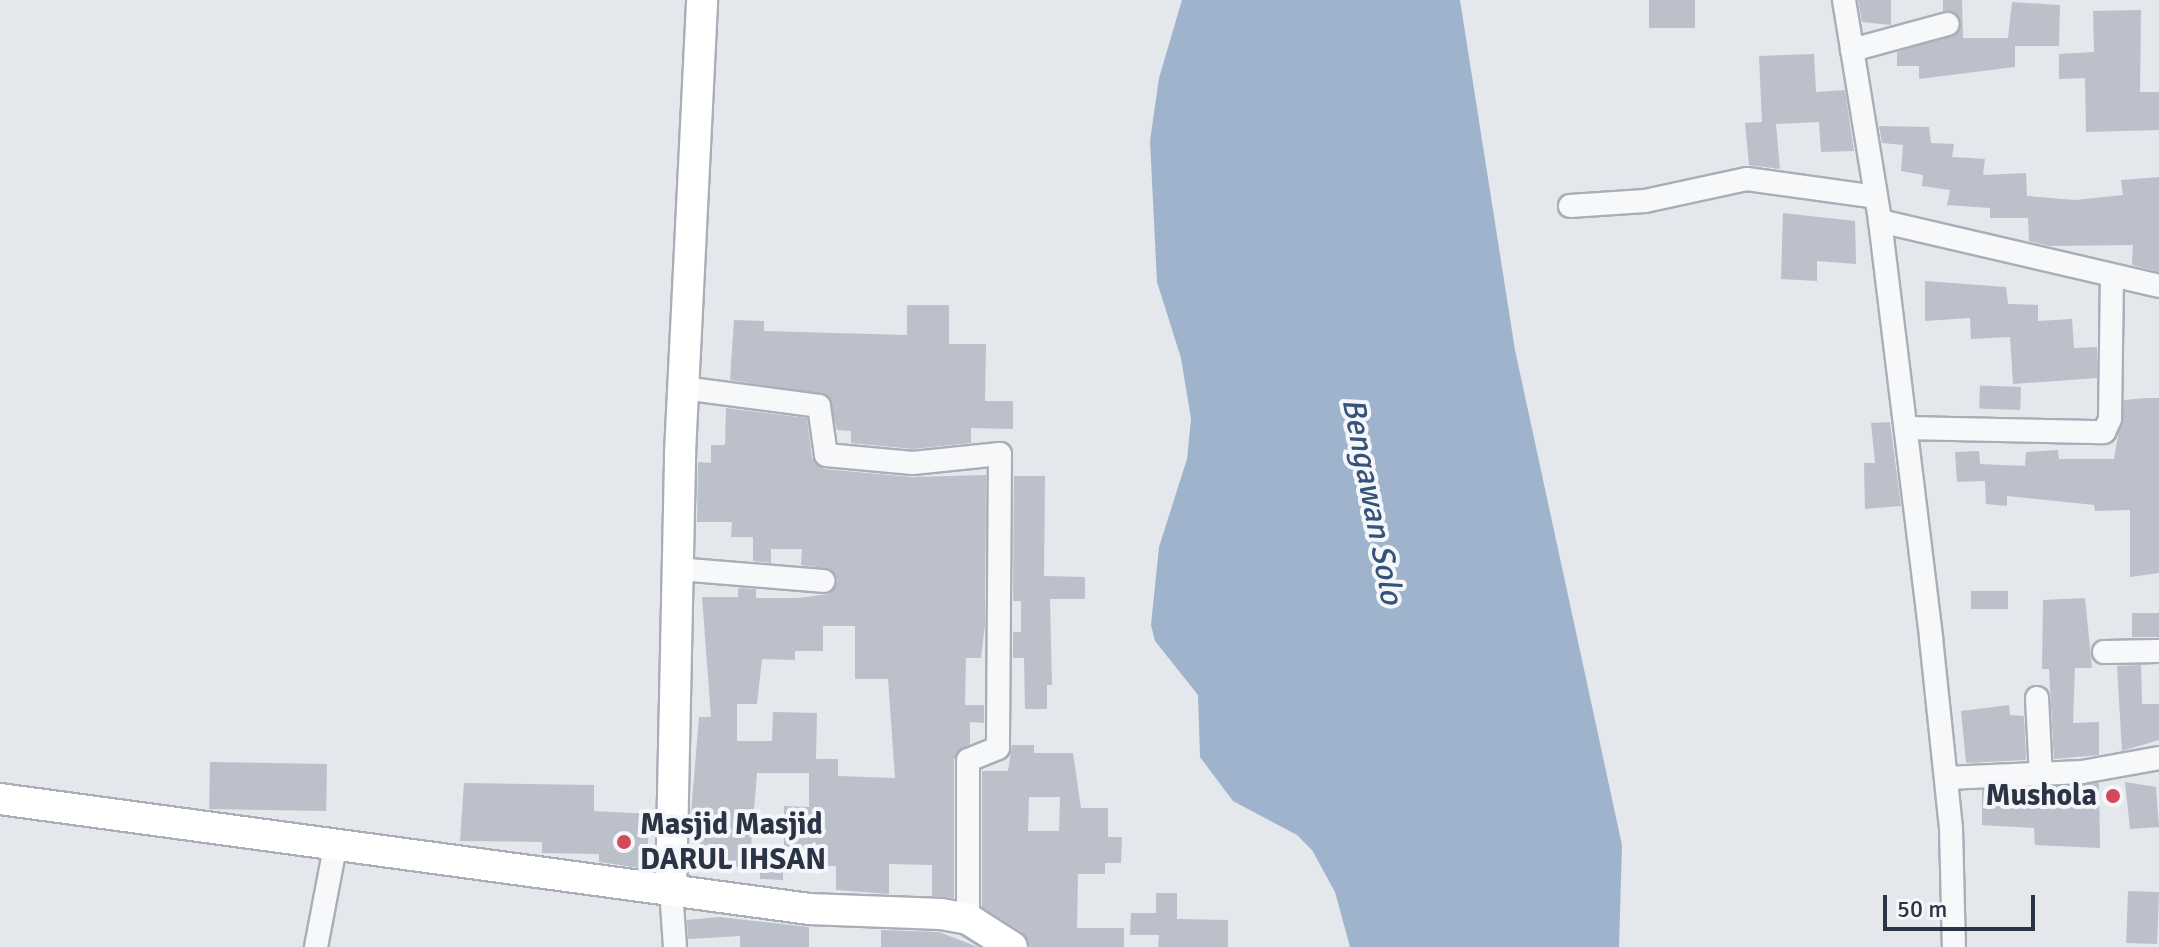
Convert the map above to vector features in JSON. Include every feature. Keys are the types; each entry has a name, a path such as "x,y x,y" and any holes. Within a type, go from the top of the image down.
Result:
{"street":[{"path":"675,947 671,890 683,388 702,0"},
{"path":"1844,0 1880,221 1906,428 1946,778 1954,947"},
{"path":"1852,50 1948,24"},
{"path":"1570,206 1645,201 1747,179 1876,197"},
{"path":"1880,221 2112,278 2159,286"},
{"path":"1906,428 2104,432 2110,419 2112,278"},
{"path":"683,388 819,406 826,455 913,463 999,453 998,748 968,760 968,919"},
{"path":"678,569 824,581"},
{"path":"2104,652 2159,651"},
{"path":"2037,698 2041,776"},
{"path":"1946,778 2041,776 2159,758"},
{"path":"0,799 336,842 809,909 968,919 1012,947"},
{"path":"316,947 336,842"}],"water":[{"name":"Bengawan Solo","path":"1182,0 1460,0 1515,350 1622,845 1619,947 1350,947 1335,892 1312,850 1297,835 1233,801 1200,757 1198,695 1155,641 1151,625 1159,547 1187,459 1191,419 1181,358 1157,282 1150,141 1159,78"}],"building":[{"path":"1649,0 1695,0 1695,28 1649,28"},
{"path":"1858,0 1891,0 1891,25 1862,22"},
{"path":"1943,0 1962,0 1963,38 2008,38 2012,2 2060,5 2059,46 2015,46 2015,67 1919,79 1919,66 1897,66 1897,52 1958,33 1961,20 1943,11"},
{"path":"2141,10 2140,92 2159,92 2159,130 2086,132 2085,78 2059,79 2059,54 2094,52 2093,11"},
{"path":"1814,54 1816,92 1845,90 1854,151 1821,152 1819,122 1776,124 1780,169 1749,165 1745,123 1762,122 1759,56"},
{"path":"1879,126 1929,127 1931,143 1954,144 1952,157 1985,159 1983,175 2026,173 2027,196 2075,200 2123,195 2121,180 2159,177 2159,272 2132,265 2133,245 2050,246 2029,241 2028,218 1990,218 1990,208 1947,205 1950,190 1922,186 1923,175 1901,171 1903,145 1882,143"},
{"path":"1783,213 1855,221 1856,264 1817,261 1817,281 1781,279"},
{"path":"1925,281 2006,287 2008,304 2038,305 2038,321 2072,319 2074,348 2097,347 2097,378 2013,384 2010,337 1971,339 1970,318 1925,321"},
{"path":"907,305 949,305 949,344 986,344 985,401 1013,401 1013,429 971,428 971,443 913,449 851,443 851,431 837,430 828,395 730,380 734,320 764,321 764,331 907,335"},
{"path":"1980,386 2021,387 2020,410 1979,409"},
{"path":"2159,398 2159,573 2130,577 2130,510 2095,511 2094,505 2007,496 2007,506 1986,504 1985,481 1957,482 1955,452 1979,451 1980,464 2025,466 2026,452 2058,450 2059,459 2114,459 2124,400"},
{"path":"726,408 807,418 812,458 824,469 912,477 986,475 985,625 981,658 966,658 965,705 984,705 984,723 970,722 970,744 954,759 954,898 932,896 932,865 889,864 889,894 836,890 836,866 783,866 783,880 760,879 760,865 701,869 691,813 699,717 711,717 702,597 738,597 738,588 756,589 756,598 798,598 829,594 838,581 831,569 801,565 802,549 771,549 771,563 753,561 753,537 731,537 732,522 697,522 698,462 711,463 711,445 725,445","holes":["823,626 855,626 855,679 888,679 895,778 838,776 838,759 816,759 817,713 773,712 772,741 737,741 737,704 757,704 762,659 795,660 795,651 823,651","757,773 809,773 809,807 784,806 784,847 751,847"]},
{"path":"1890,422 1901,506 1865,509 1864,463 1875,463 1871,423"},
{"path":"1014,476 1045,476 1044,576 1085,577 1085,599 1050,599 1052,685 1047,685 1047,709 1025,709 1024,658 1013,658 1013,632 1021,632 1021,601 1013,601"},
{"path":"1971,591 2008,591 2008,609 1971,609"},
{"path":"2085,598 2092,668 2075,668 2073,723 2099,722 2099,755 2054,759 2049,669 2042,669 2043,600"},
{"path":"2132,613 2159,613 2159,637 2132,637"},
{"path":"2141,665 2142,704 2159,704 2159,740 2122,751 2117,666"},
{"path":"2009,705 2010,715 2024,716 2026,760 1966,763 1961,711"},
{"path":"1012,745 1034,745 1034,753 1073,753 1081,808 1108,808 1108,837 1122,837 1121,863 1105,863 1105,874 1078,874 1077,928 1124,928 1124,947 1030,947 1022,932 982,907 982,771 1008,771","holes":["1029,797 1060,797 1059,831 1028,831"]},
{"path":"210,762 327,764 326,811 209,809"},
{"path":"2125,782 2156,787 2159,827 2130,829"},
{"path":"464,783 594,785 594,811 650,814 646,869 599,862 599,854 542,853 542,842 460,841"},
{"path":"2099,783 2100,848 2035,845 2034,828 1982,825 1982,790"},
{"path":"2128,891 2159,892 2157,944 2126,943"},
{"path":"1156,893 1177,893 1177,919 1228,920 1228,947 1158,947 1159,935 1130,935 1131,913 1156,913"},
{"path":"719,917 809,927 809,947 740,947 740,936 688,939 687,920"},
{"path":"881,930 939,932 978,947 881,947"}],"place":[{"name":"Mushola","path":"2113,796"},
{"name":"Masjid Masjid DARUL IHSAN","path":"624,842"}]}
